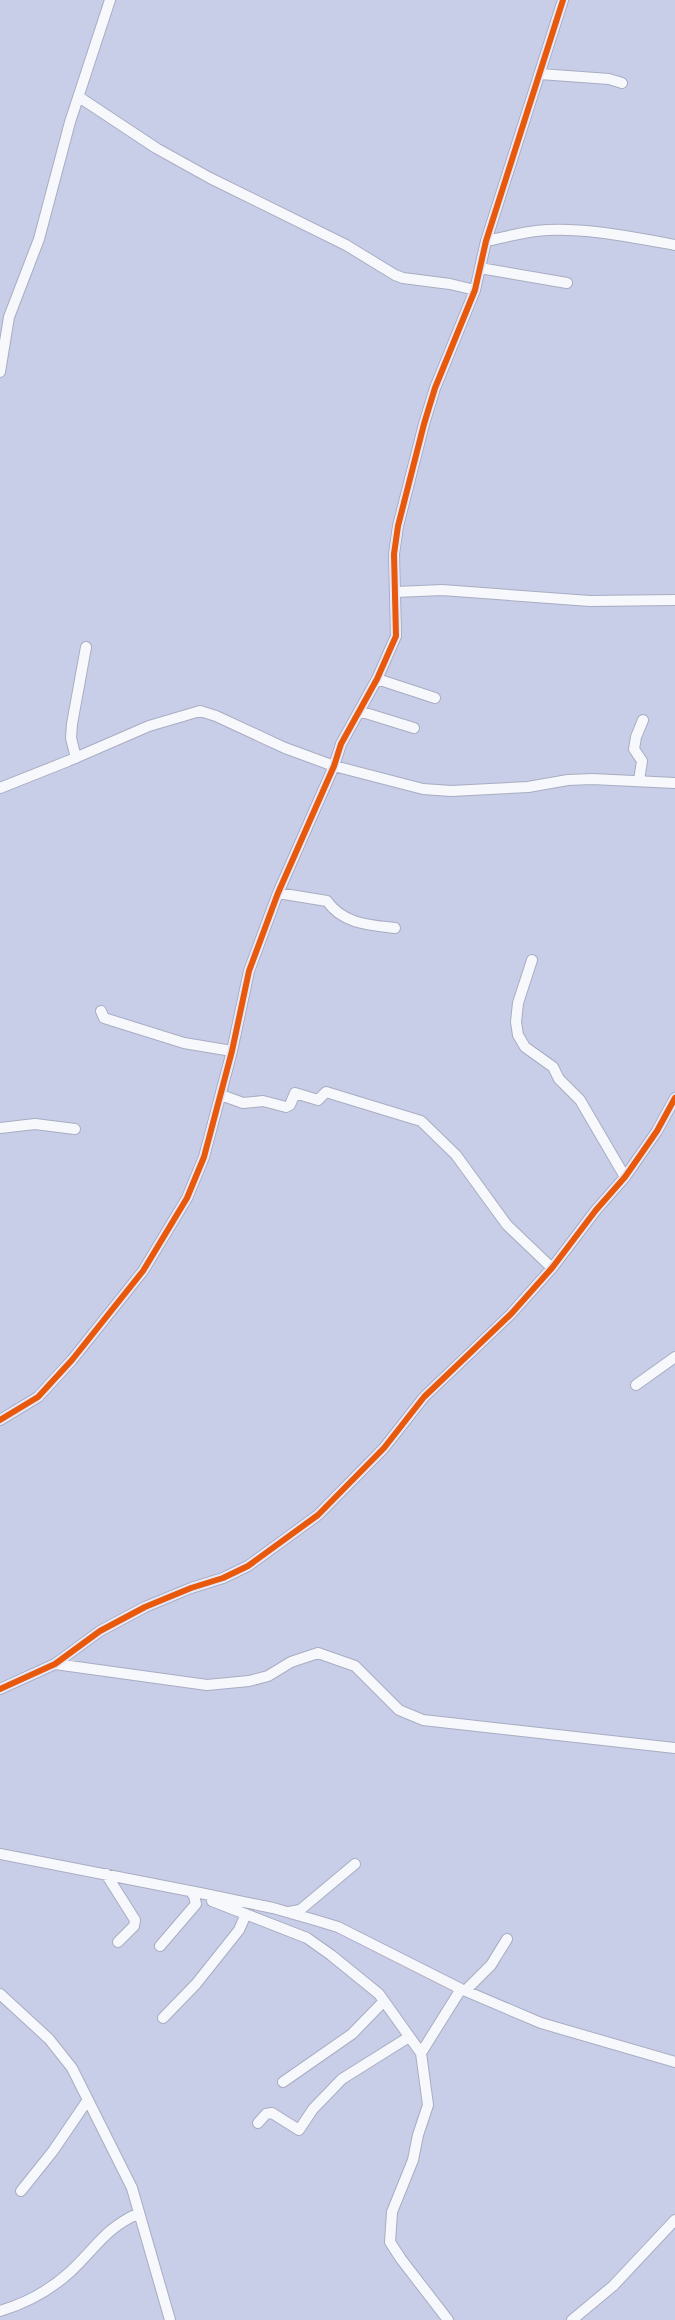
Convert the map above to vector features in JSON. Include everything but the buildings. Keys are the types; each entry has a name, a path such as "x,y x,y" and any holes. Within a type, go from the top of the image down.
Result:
{"street":[{"path":"0,372 9,317 39,239 70,122 110,0"},
{"path":"0,1420 38,1397 72,1360 143,1271 187,1198 204,1157 232,1051 249,970 278,893 334,766 341,744 377,679 396,636 394,554 398,526 419,442 434,388 475,290 486,241 563,0"},
{"path":"540,74 609,79 622,84"},
{"path":"79,97 156,148 202,174 346,245 395,275 475,290"},
{"path":"486,241 537,231 567,231 612,235 675,245"},
{"path":"480,268 567,283"},
{"path":"396,592 442,590 590,601 675,600"},
{"path":"76,758 71,738 72,724 86,647"},
{"path":"377,679 435,698"},
{"path":"0,788 149,726 200,711 216,716 285,748 334,766 423,789 451,791 528,787 568,780 639,780 675,784"},
{"path":"359,711 414,728"},
{"path":"639,780 641,758 634,750 636,737 643,720"},
{"path":"278,893 327,900 334,910 348,919 360,923 395,928"},
{"path":"532,960 518,1003 516,1022 518,1035 525,1047 553,1067 560,1079 580,1100 625,1177"},
{"path":"101,1011 104,1018 126,1026 184,1043 232,1051"},
{"path":"221,1095 243,1104 263,1101 286,1107 290,1105 295,1093 318,1100 326,1092 421,1121 456,1155 507,1225 552,1268"},
{"path":"0,1689 55,1664 100,1631 145,1606 190,1588 223,1578 248,1566 318,1515 384,1448 424,1397 511,1314 552,1268 596,1210 625,1177 656,1131 675,1098"},
{"path":"0,1128 35,1124 76,1129"},
{"path":"636,1385 675,1357"},
{"path":"55,1664 207,1685 249,1681 268,1676 291,1662 318,1653 355,1666 399,1710 423,1720 675,1748"},
{"path":"0,1854 195,1892 288,1913 338,1928 463,1990 540,2023 675,2062"},
{"path":"288,1913 300,1910 355,1864"},
{"path":"106,1874 135,1920 134,1926 118,1942"},
{"path":"195,1892 208,1899 307,1938 362,1979 384,2001 421,2053 428,2105 418,2135 413,2160 392,2212 390,2242 448,2320"},
{"path":"160,1946 196,1904 195,1892"},
{"path":"163,2018 196,1984 239,1930 246,1914"},
{"path":"421,2053 463,1990 491,1965 507,1939"},
{"path":"0,1994 49,2039 72,2068 132,2188 170,2320"},
{"path":"283,2082 352,2034 384,2001"},
{"path":"258,2123 266,2114 272,2113 299,2130 313,2109 342,2079 409,2037"},
{"path":"21,2191 53,2151 87,2101"},
{"path":"0,2311 22,2304 48,2290 70,2272 120,2222 139,2213"},
{"path":"572,2320 613,2286 675,2220"}],"cycle path":[{"path":"0,1420 38,1397 72,1360 143,1271 187,1198 204,1157 232,1051 249,971 278,893 334,766 341,744 377,679 396,636 394,554 398,526 424,424 435,388 475,290 486,241 563,0"},
{"path":"0,1689 55,1664 100,1631 145,1607 191,1588 223,1578 248,1566 318,1515 384,1448 424,1397 511,1314 552,1268 596,1210 625,1177 657,1131 675,1098"}]}
